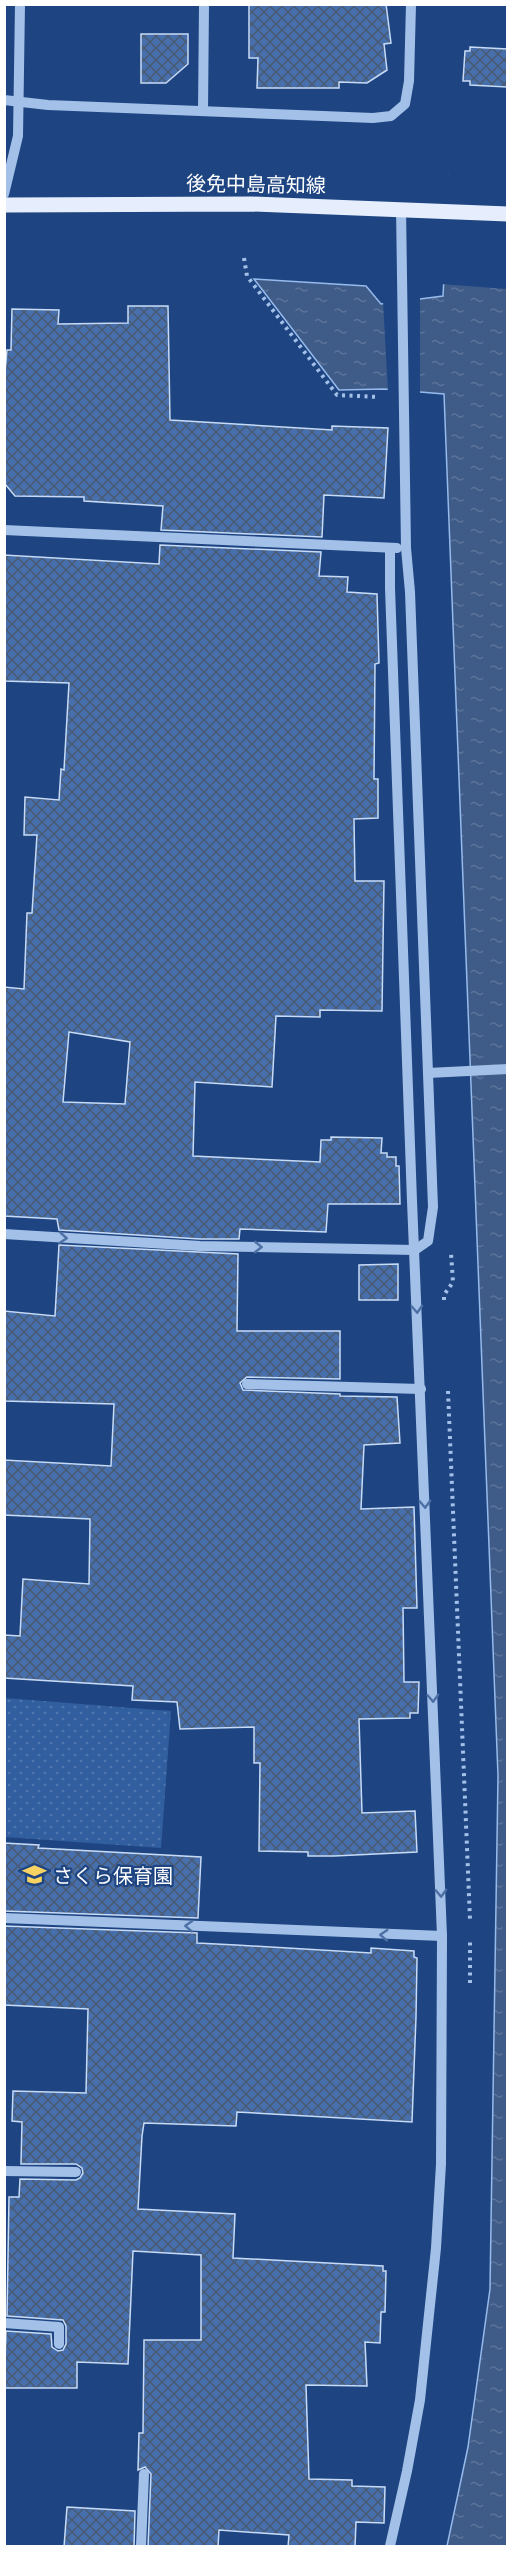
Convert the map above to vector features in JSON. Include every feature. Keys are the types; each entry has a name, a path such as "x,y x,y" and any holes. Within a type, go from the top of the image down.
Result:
{"main road":[{"name":"後免中島高知線","path":"4,205 252,204 401,208 507,214"}],"street":[{"path":"4,194 18,136 20,4"},
{"path":"203,111 204,4"},
{"path":"4,100 48,105 373,118 390,116 405,104 411,4"},
{"path":"4,1234 200,1246 415,1250 428,1241 433,1207 410,592 406,548 401,208"},
{"path":"4,530 406,548"},
{"path":"390,548 390,611 442,1936 441,2164 436,2248 420,2400 390,2547"},
{"path":"429,1073 507,1069"},
{"path":"247,1384 421,1389"},
{"path":"4,1918 442,1936"},
{"path":"4,2170 76,2172"},
{"path":"4,2323 58,2327 59,2344"},
{"path":"141,2547 144,2474"}],"path":[{"path":"244,258 247,276 338,395 404,398"}],"shaded area":[{"path":"5,1698 171,1711 161,1848 5,1837"}],"water":[{"path":"450,165 507,166 507,2546 447,2546 468,2447 490,2289 498,1776 444,394 384,389 339,390 254,279 366,286 381,304 443,296"}],"pier":[{"path":"449,162 508,163 507,289 441,284"},
{"path":"420,296 420,395 388,392 383,301"}],"building":[{"path":"249,4 386,4 391,43 384,44 387,70 367,83 339,82 339,88 257,88 258,58 249,58"},
{"path":"141,34 188,34 188,64 166,83 141,83"},
{"path":"470,47 507,49 507,87 470,85 470,81 463,81 465,51 470,51"},
{"path":"128,306 168,306 170,420 332,430 332,426 388,428 384,498 324,495 322,537 161,530 163,506 84,501 84,497 15,496 5,484 5,372 7,350 11,350 12,309 59,310 58,324 128,323"},
{"path":"160,545 321,552 319,576 348,577 347,592 377,594 379,663 375,664 374,779 378,779 378,818 354,819 355,881 384,881 382,1011 320,1010 320,1017 276,1016 272,1087 195,1082 193,1156 320,1162 321,1140 331,1140 331,1137 382,1138 381,1153 387,1153 387,1157 396,1157 396,1166 399,1166 400,1204 328,1204 326,1232 240,1229 239,1239 200,1239 59,1230 57,1219 4,1216 4,987 24,989 27,913 32,913 37,835 24,835 25,797 59,800 61,769 64,770 69,683 4,681 4,555 159,564","holes":["69,1032 130,1042 125,1104 63,1102"]},
{"path":"59,1245 238,1254 237,1331 340,1331 340,1379 247,1377 240,1383 243,1390 397,1397 400,1443 364,1445 361,1509 414,1507 417,1608 403,1608 404,1682 419,1682 418,1713 410,1713 410,1718 359,1719 362,1813 415,1811 417,1852 308,1856 308,1852 259,1851 260,1763 254,1763 254,1727 180,1729 177,1702 132,1700 133,1686 4,1678 4,1635 20,1636 23,1579 89,1584 90,1519 4,1515 4,1460 111,1466 114,1404 4,1401 4,1311 55,1316"},
{"path":"398,1264 398,1300 359,1300 359,1265"},
{"path":"4,1843 39,1845 38,1848 201,1857 198,1918 4,1911"},
{"path":"4,1926 197,1933 197,1943 371,1953 371,1948 414,1951 414,1957 417,1958 412,2122 237,2112 236,2126 144,2123 142,2136 138,2209 235,2214 233,2258 383,2266 383,2271 386,2271 385,2312 381,2312 380,2343 365,2342 367,2386 306,2385 309,2479 352,2480 352,2486 385,2487 384,2523 356,2522 355,2547 288,2547 289,2535 219,2530 218,2547 148,2547 151,2474 145,2467 138,2470 139,2433 143,2433 144,2340 201,2340 201,2255 133,2251 128,2364 77,2362 77,2388 4,2388 6,2331 51,2334 52,2347 58,2351 63,2350 66,2344 66,2326 63,2320 7,2316 9,2197 19,2197 20,2179 76,2180 83,2173 82,2168 76,2164 21,2164 22,2122 12,2121 13,2091 86,2093 88,2009 4,2005"},
{"path":"67,2507 135,2511 134,2547 64,2547"}],"place":[{"name":"さくら保育園","path":"35,1875"}]}
